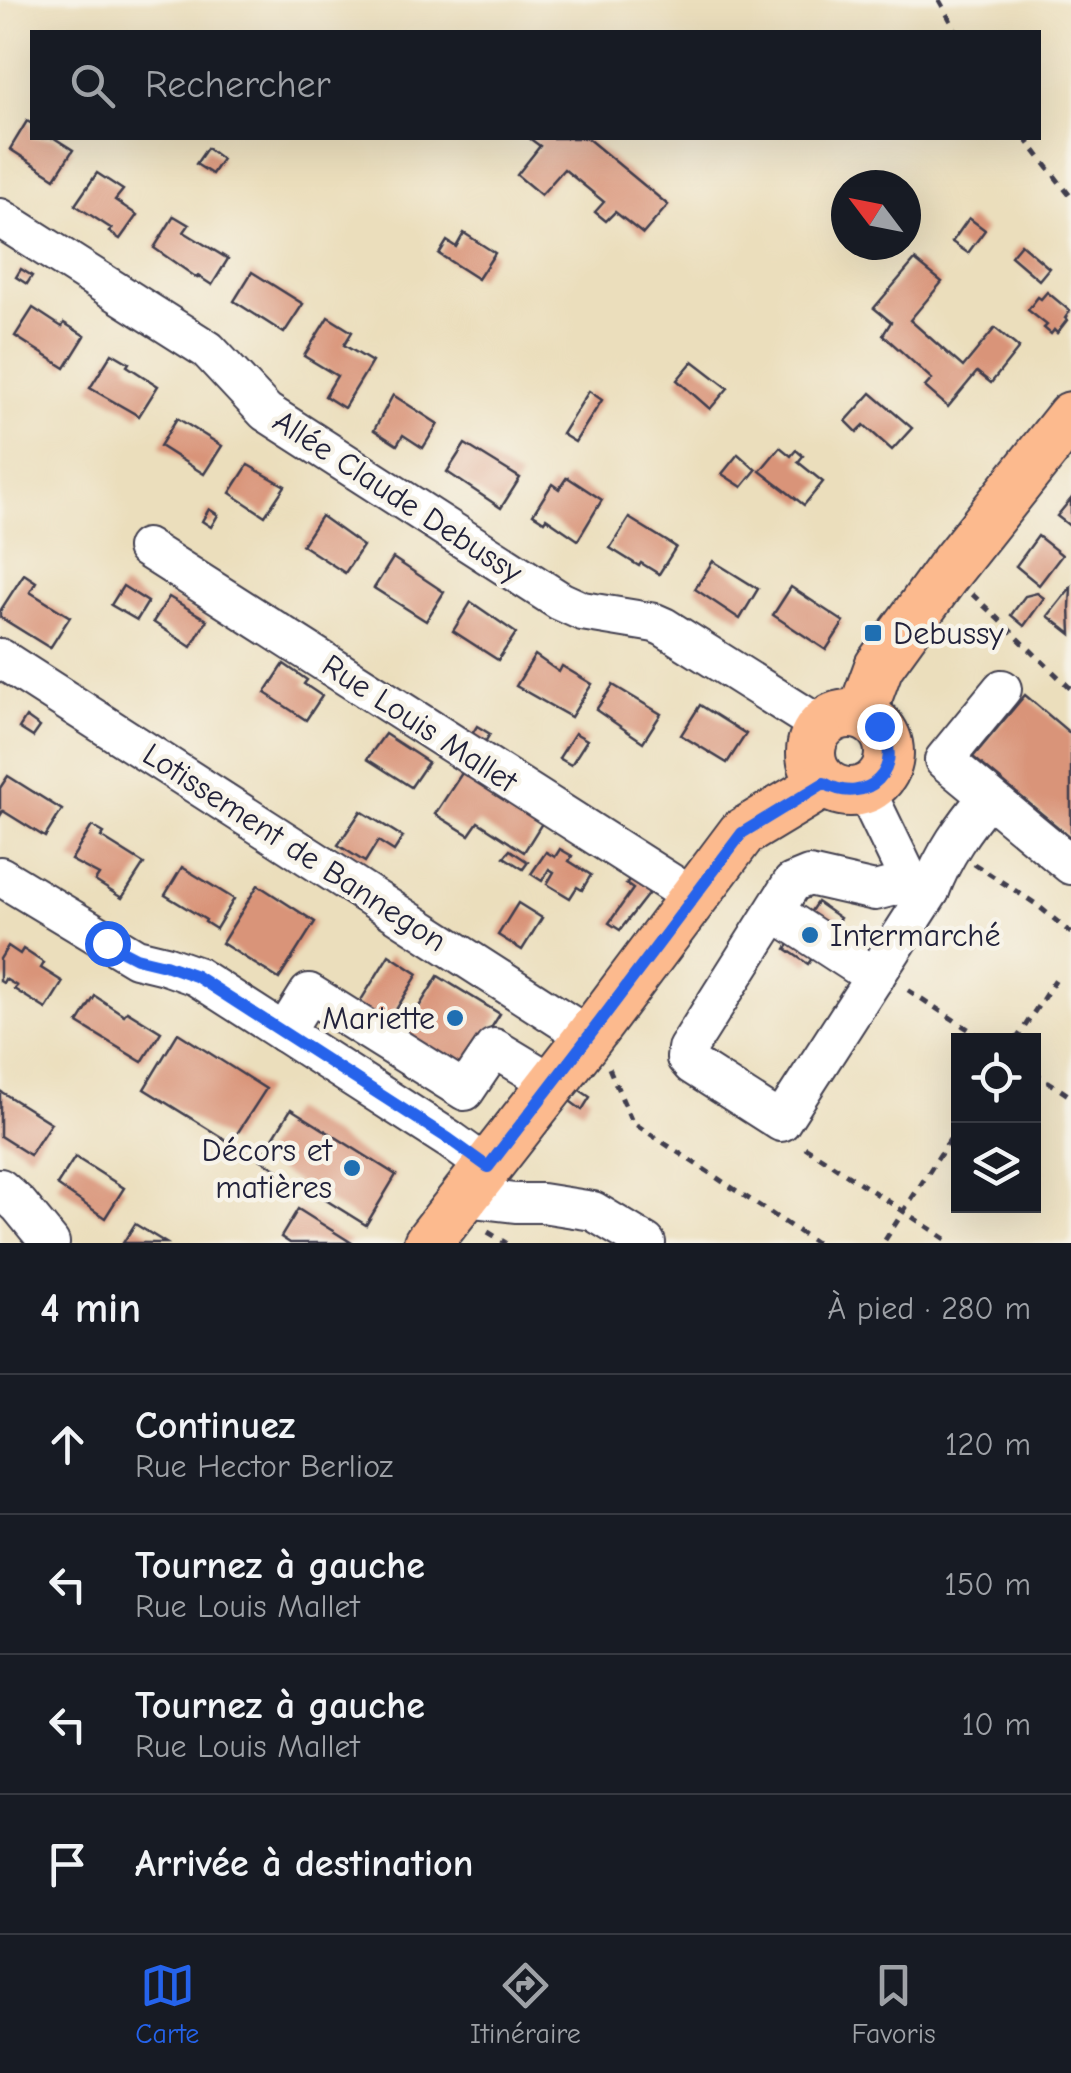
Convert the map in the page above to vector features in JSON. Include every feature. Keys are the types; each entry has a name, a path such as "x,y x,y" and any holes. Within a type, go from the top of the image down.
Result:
{"main road":[{"path":"845,786 813,766 812,745 841,721 948,570 1071,416"},
{"path":"428,1243 742,833 845,786 874,784 887,767 888,746 879,726 841,721"}],"street":[{"name":"Allée Claude Debussy","path":"0,218 208,350 266,412 560,601 582,612 664,627 841,721"},
{"name":"Rue Louis Mallet","path":"146,548 694,898"},
{"name":"Lotissement de Bannegon","path":"0,658 589,1036"},
{"path":"1002,689 944,760 1071,865"},
{"path":"845,786 920,886"},
{"path":"920,886 875,892 809,876 792,883 688,1048 686,1058 781,1122 891,984 920,886 939,866 988,796"},
{"path":"0,876 136,958 196,976 449,1139 515,1204 542,1203 593,1211 646,1243"},
{"path":"774,912 891,984"},
{"path":"284,1033 309,993 465,1091 494,1048 552,1083"},
{"path":"483,1172 512,1174 542,1203"},
{"path":"0,1188 50,1243"}],"path":[{"path":"939,0 956,30"},
{"path":"1027,140 1071,197"},
{"path":"948,570 1071,689"},
{"path":"950,848 1036,904 1071,933"},
{"path":"1021,1033 1059,974"},
{"path":"891,984 973,1033"},
{"path":"589,1036 604,1055 632,1122 816,1243"},
{"path":"1041,1077 1071,1097"},
{"path":"885,1240 951,1139"},
{"path":"805,1147 952,1243"}],"building":[{"path":"27,121 30,140 57,140 73,150 55,178 10,149"},
{"path":"532,140 589,140 668,205 643,234 615,212 606,221 595,212 604,202 564,169 541,195 517,175 540,146"},
{"path":"207,148 222,159 212,174 196,164"},
{"path":"97,173 123,190 115,200 137,215 120,239 109,232 112,229 75,205"},
{"path":"174,216 189,225 184,232 228,259 212,285 154,248"},
{"path":"969,218 985,230 968,253 952,242"},
{"path":"464,233 495,253 478,279 439,254 447,241 456,247"},
{"path":"1021,244 1049,268 1039,280 1011,256"},
{"path":"915,260 942,282 910,320 963,367 995,328 1019,348 991,383 977,372 948,407 925,387 932,379 883,335 891,322 874,308"},
{"path":"21,269 32,276 27,284 16,277"},
{"path":"252,272 303,304 284,333 234,301"},
{"path":"1047,292 1070,311 1057,333 1054,330 1051,334 1044,328 1047,325 1028,310"},
{"path":"33,308 85,336 65,368 15,336"},
{"path":"328,317 352,332 344,345 372,362 344,408 325,396 337,376 304,356"},
{"path":"112,353 158,386 139,416 90,388"},
{"path":"693,361 728,388 710,409 677,380"},
{"path":"589,391 602,400 575,442 562,434"},
{"path":"871,393 912,428 892,450 864,425 857,432 846,421"},
{"path":"393,395 438,424 423,448 403,435 397,445 374,430"},
{"path":"177,418 222,446 204,474 160,446"},
{"path":"465,444 520,478 501,508 447,472"},
{"path":"780,447 791,456 796,450 803,456 798,462 823,482 804,505 760,471"},
{"path":"738,454 756,470 742,487 722,474"},
{"path":"248,465 285,486 265,516 230,493"},
{"path":"567,477 602,500 578,540 546,518 544,521 533,514 552,484 559,489"},
{"path":"1071,499 1071,527 1057,516"},
{"path":"209,509 218,515 211,527 202,521"},
{"path":"321,516 363,546 345,573 302,545"},
{"path":"629,518 676,547 659,574 610,548"},
{"path":"1038,536 1062,555 1039,585 1016,566"},
{"path":"393,558 444,592 426,621 374,588"},
{"path":"713,561 758,589 740,619 695,589"},
{"path":"24,574 36,582 30,592 70,617 50,648 0,617"},
{"path":"123,586 148,602 137,620 111,605"},
{"path":"791,587 844,622 826,650 773,615"},
{"path":"1071,587 1070,607 1071,634 1048,616"},
{"path":"1037,593 1044,598 1024,626 1011,615 1025,596"},
{"path":"169,597 207,620 191,647 153,622"},
{"path":"471,602 516,633 498,660 453,631"},
{"path":"535,655 559,672 562,666 592,684 571,717 516,686"},
{"path":"284,664 322,696 306,720 265,693"},
{"path":"613,685 661,714 643,742 596,710"},
{"path":"1025,695 1071,734 1071,838 973,757"},
{"path":"700,705 746,734 727,763 681,735"},
{"path":"26,717 40,727 33,737 19,728"},
{"path":"477,726 490,734 479,752 466,744"},
{"path":"575,733 587,740 571,765 559,758"},
{"path":"385,734 428,762 411,787 367,759"},
{"path":"464,770 544,820 524,852 478,822 469,835 435,814"},
{"path":"8,776 62,810 45,837 3,811 0,816 0,788"},
{"path":"361,811 403,837 394,851 378,841 365,862 338,845"},
{"path":"92,826 104,833 101,837 144,864 122,898 95,881 99,875 71,860"},
{"path":"560,849 572,856 569,861 591,875 582,890 577,887 570,898 547,884 554,872 549,869 542,881 531,874 546,852 555,857"},
{"path":"510,850 528,862 523,869 504,857"},
{"path":"182,867 234,899 216,929 165,895"},
{"path":"635,871 656,884 620,930 609,923 633,889 626,884"},
{"path":"258,885 315,922 279,979 222,943"},
{"path":"817,902 840,918 808,964 786,949"},
{"path":"518,903 542,918 522,950 498,935"},
{"path":"8,946 20,954 23,949 44,963 41,968 63,982 46,1009 14,989 17,986 5,979 0,981 0,959"},
{"name":"Mariette","path":"389,955 418,974 394,1013 409,1023 438,976 500,1014 461,1076 353,1013"},
{"path":"95,996 161,1032 142,1062 78,1023"},
{"path":"178,1033 266,1089 231,1143 144,1089"},
{"path":"575,1087 590,1097 582,1110 567,1099"},
{"path":"0,1091 51,1123 30,1155 0,1136"},
{"path":"291,1109 396,1175 366,1225 260,1159"},
{"path":"75,1157 124,1188 105,1218 57,1185"},
{"path":"298,1209 352,1243 290,1243 281,1237"},
{"path":"135,1224 166,1243 123,1243"}],"place":[{"name":"Debussy","path":"873,633"},
{"name":"Intermarché","path":"810,935"},
{"name":"Mariette","path":"455,1018"},
{"name":"Décors et matières","path":"352,1168"}],"route":[{"path":"107,943 136,958 196,976 488,1167 742,833 824,783 854,792 882,776 889,756 879,726"}]}
